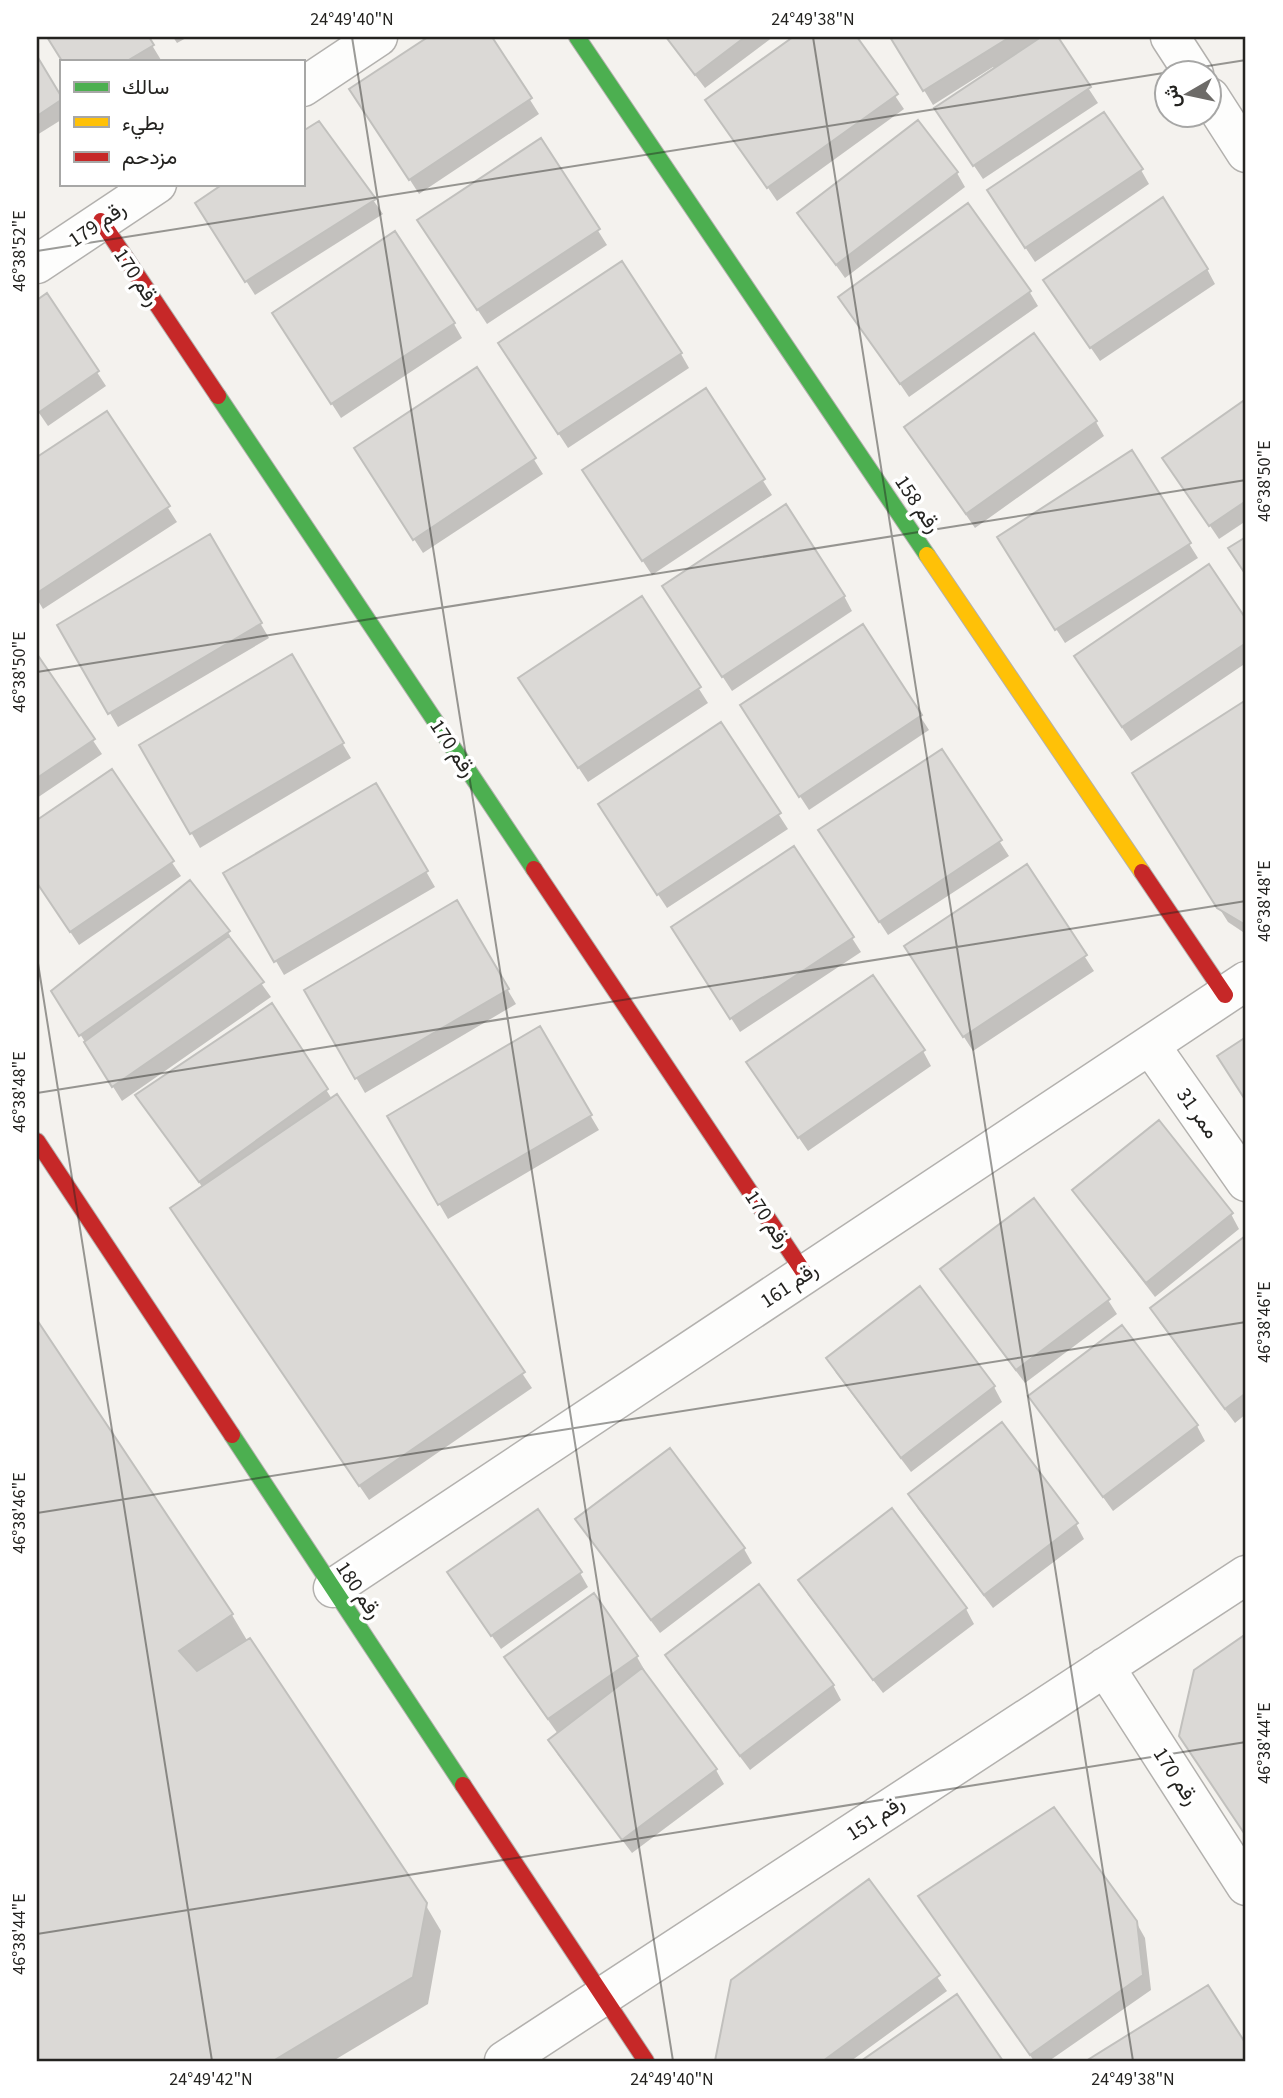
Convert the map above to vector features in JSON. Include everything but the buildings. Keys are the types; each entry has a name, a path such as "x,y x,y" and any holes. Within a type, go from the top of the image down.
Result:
{"street":[{"path":"304,86 377,37"},
{"name":"رقم 158","path":"577,37 1236,988"},
{"path":"1170,37 1185,60"},
{"path":"1224,120 1246,153"},
{"name":"رقم 179","path":"37,264 154,186"},
{"name":"رقم 170","path":"101,221 805,1274"},
{"name":"رقم 161","path":"333,1588 1236,988"},
{"name":"ممر 31","path":"1150,1045 1246,1182"},
{"name":"رقم 180","path":"37,1141 646,2061"},
{"name":"رقم 151","path":"504,2061 1246,1575"},
{"name":"رقم 170","path":"1105,1667 1246,1886"}],"traffic: fast":[{"path":"577,37 927,555"},
{"path":"218,396 534,869"},
{"path":"232,1435 463,1785"}],"traffic: slow":[{"path":"927,555 1142,872"}],"traffic: jam":[{"path":"101,221 218,396"},
{"path":"534,869 805,1274"},
{"path":"1142,872 1225,995"},
{"path":"37,1141 232,1435"},
{"path":"463,1785 646,2061"}]}
